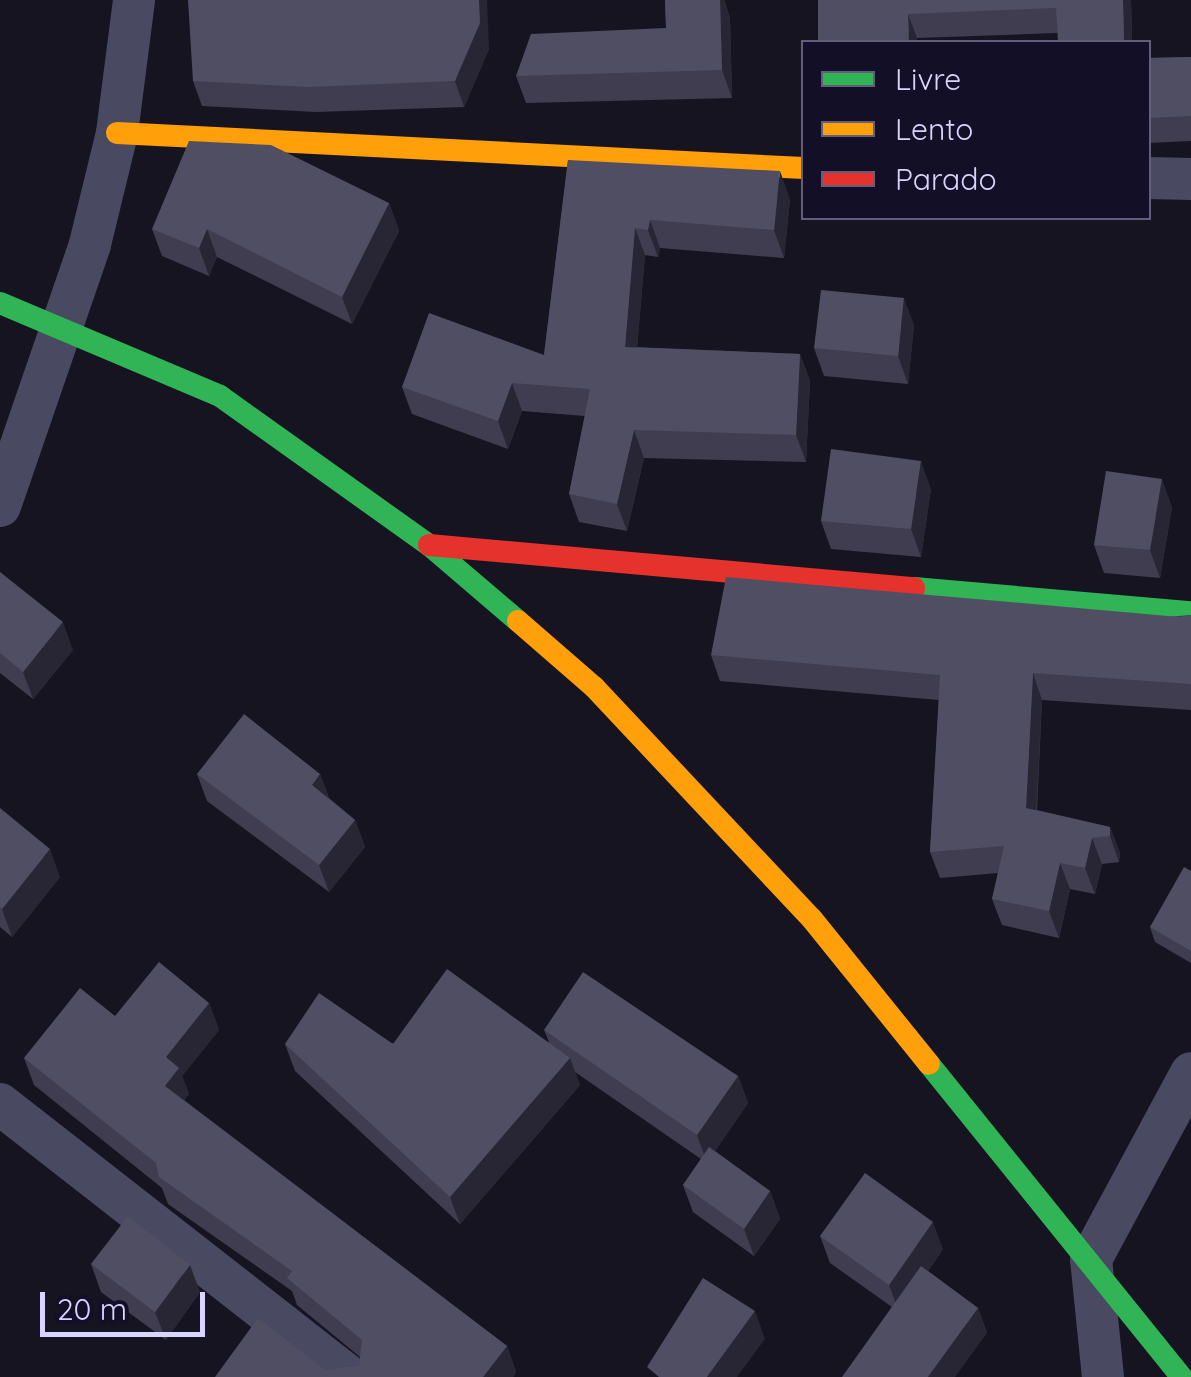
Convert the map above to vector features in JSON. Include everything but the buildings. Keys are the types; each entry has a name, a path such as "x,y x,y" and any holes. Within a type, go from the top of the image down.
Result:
{"main road":[{"path":"118,133 801,168"},
{"path":"0,304 63,325 220,396 428,545 594,687 812,919 1091,1259 1182,1377"},
{"path":"428,545 1191,612"}],"street":[{"path":"0,506 63,325 118,133 134,0"},
{"path":"1151,178 1191,179"},
{"path":"1103,1377 1091,1259 1191,1074"},
{"path":"0,1104 349,1377"}],"traffic: fast":[{"path":"0,303 220,396 429,545 518,621"},
{"path":"914,588 1191,612"},
{"path":"929,1064 1182,1377"}],"traffic: slow":[{"path":"117,133 801,168"},
{"path":"518,621 594,687 812,919 929,1064"}],"traffic: jam":[{"path":"429,545 914,588"}]}
